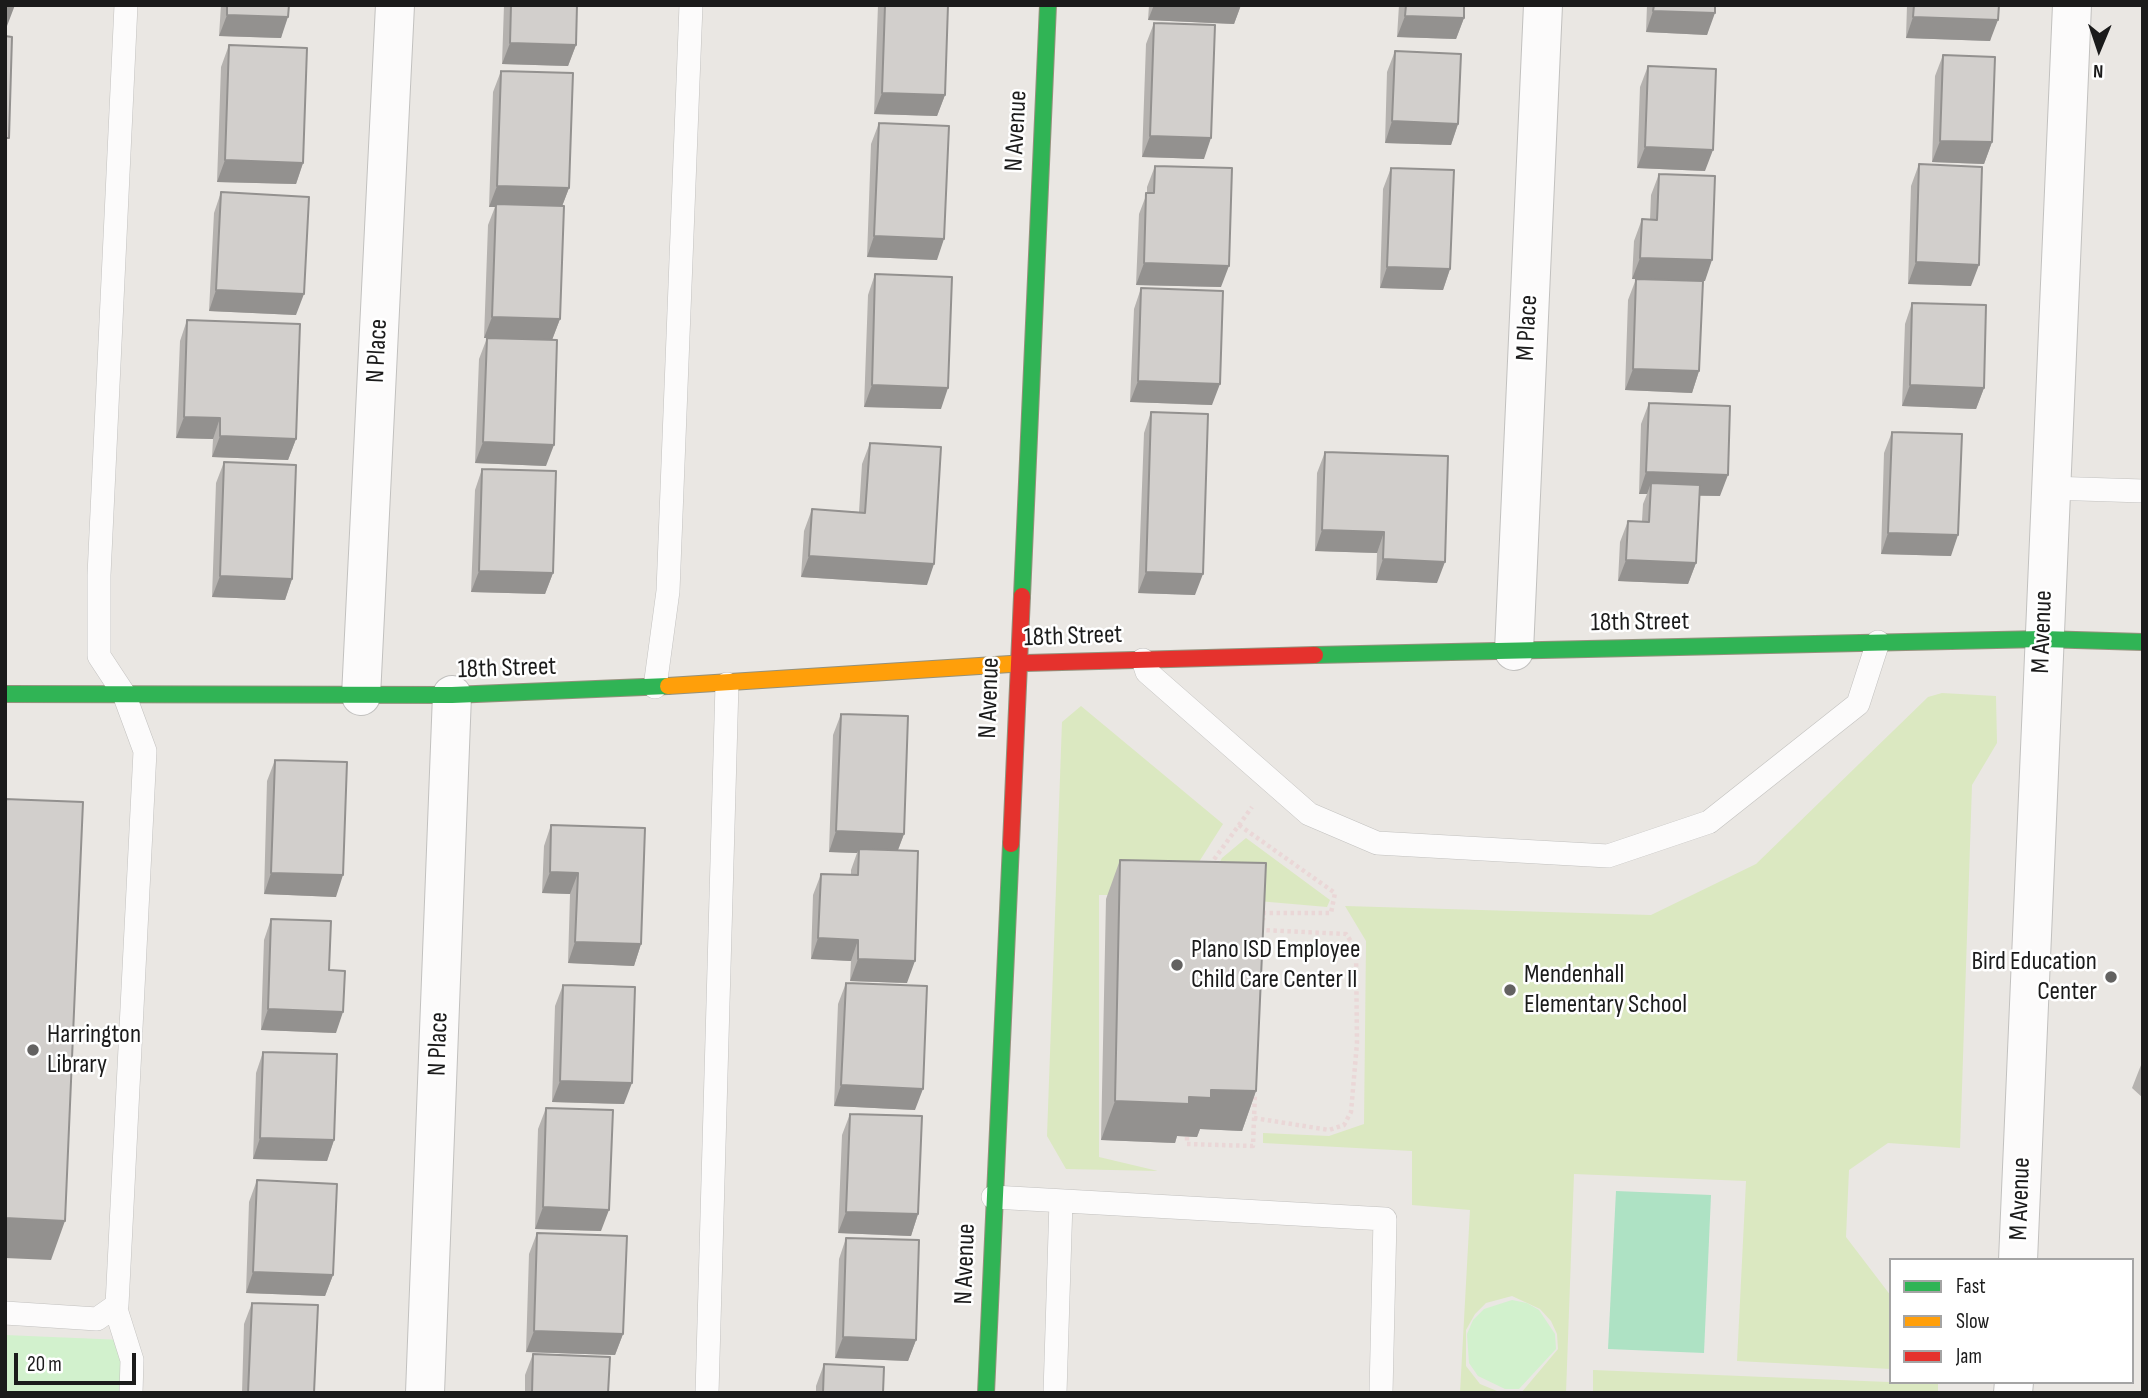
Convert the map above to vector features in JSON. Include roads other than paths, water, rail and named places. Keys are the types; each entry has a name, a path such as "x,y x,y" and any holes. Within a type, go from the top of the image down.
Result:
{"street":[{"name":"N Place","path":"361,696 395,5"},
{"name":"N Avenue","path":"986,1393 1016,663 1048,5"},
{"name":"M Place","path":"1514,651 1543,5"},
{"name":"M Avenue","path":"2018,1258 2042,639 2071,5"},
{"name":"18th Street","path":"5,694 452,695 727,684 1016,663 1878,642 2042,639 2143,642"},
{"name":"N Place","path":"425,1393 452,695"}],"lane":[{"path":"126,5 99,575 99,656 124,694 145,751 115,1306 132,1360 131,1393"},
{"path":"655,687 668,590 691,5"},
{"path":"2049,488 2143,491"},
{"path":"1143,660 1147,672 1309,814 1377,843 1608,856 1709,822 1858,704 1878,642"},
{"path":"706,1393 727,684"},
{"path":"993,1197 1385,1219 1381,1393"},
{"path":"1055,1393 1061,1200"},
{"path":"5,1312 97,1319 115,1306"}],"place":[{"name":"Plano ISD Employee Child Care Center II","path":"1177,965"},
{"name":"Bird Education Center","path":"2111,977"},
{"name":"Mendenhall Elementary School","path":"1510,990"},
{"name":"Harrington Library","path":"33,1050"}]}
